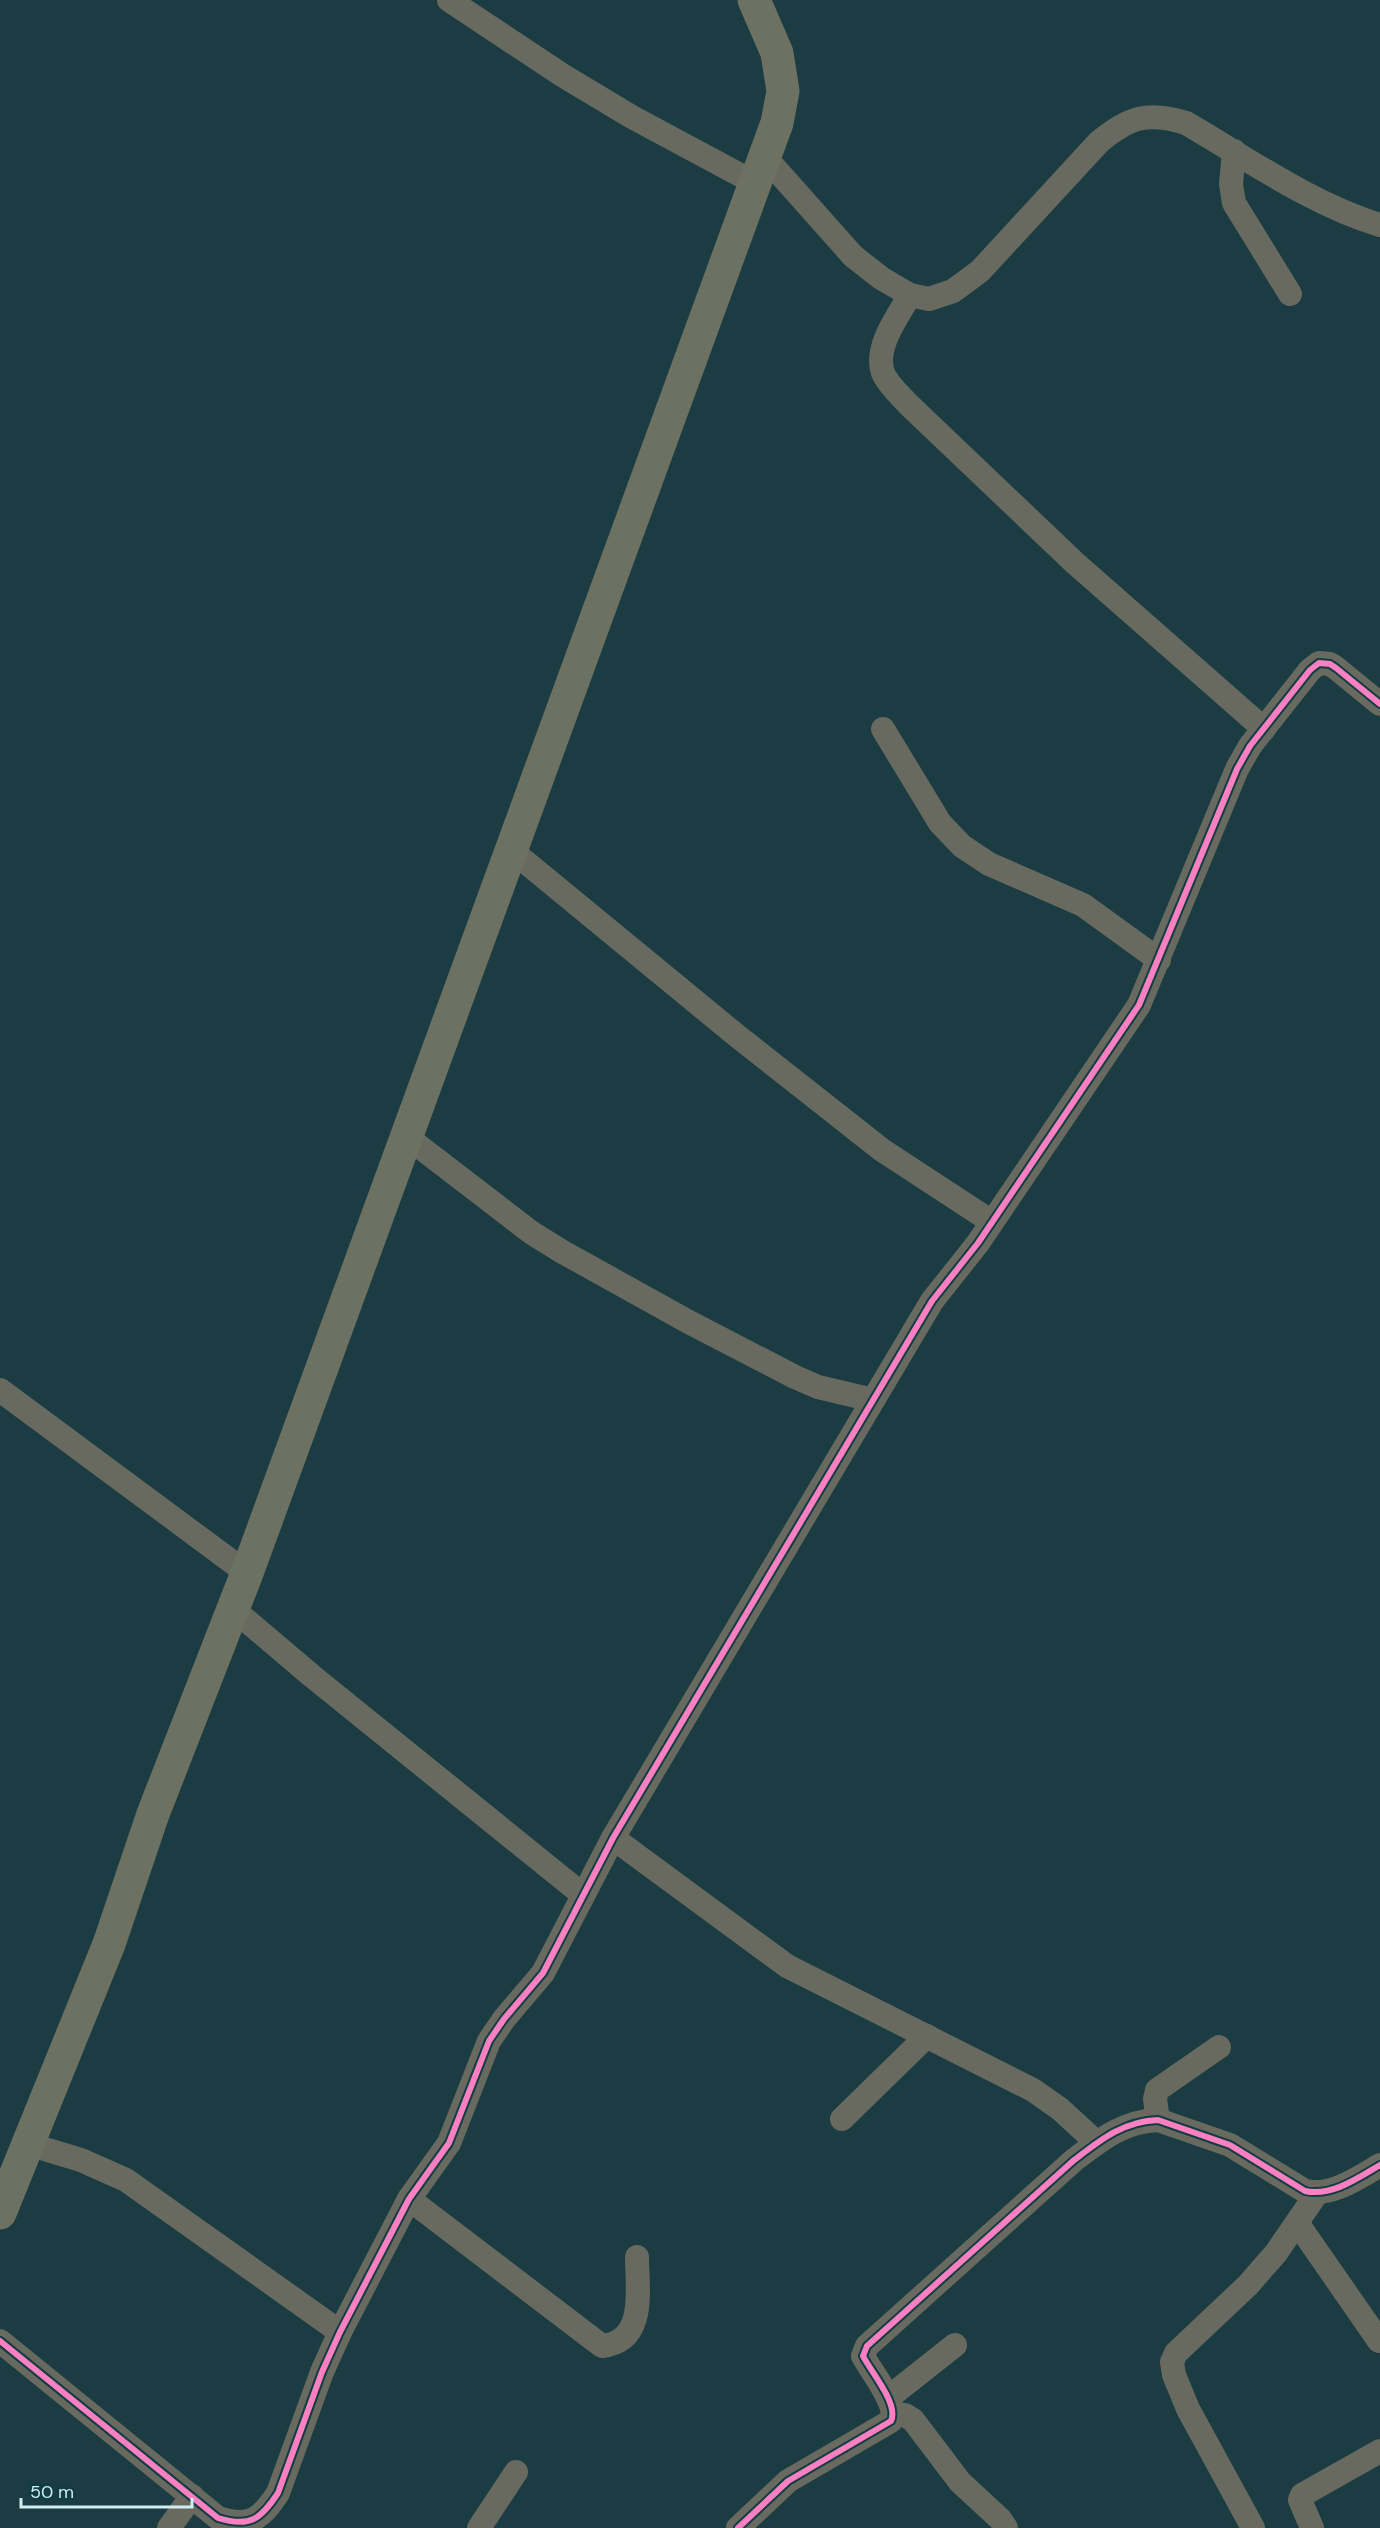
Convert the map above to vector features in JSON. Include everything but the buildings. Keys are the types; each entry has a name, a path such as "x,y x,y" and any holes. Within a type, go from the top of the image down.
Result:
{"main road":[{"path":"0,2211 109,1944 153,1814 247,1573 777,123 783,91 777,53 754,0"}],"street":[{"path":"449,0 561,75 632,117 760,170 853,256 881,278 910,295 929,299 953,291 980,271 1099,142 1118,126 1143,117 1164,116 1186,123 1309,194 1357,218 1380,225"},
{"path":"1234,151 1231,184 1234,203 1290,294"},
{"path":"910,295 883,348 881,360 883,373 890,383 909,405 1076,563 1264,729"},
{"path":"0,2341 218,2518 232,2524 242,2525 256,2521 269,2507 278,2493 322,2372 340,2332 409,2199 448,2143 489,2041 504,2019 543,1973 613,1838 932,1301 992,1222 1139,1005 1237,769 1264,729 1310,670 1319,663 1330,664 1336,668 1380,704"},
{"path":"883,729 940,823 962,846 989,864 1083,904 1159,960"},
{"path":"511,850 736,1035 882,1150 992,1222"},
{"path":"407,1137 532,1233 561,1251 687,1321 795,1377 818,1387 873,1400"},
{"path":"0,1390 247,1573"},
{"path":"233,1609 339,1698 583,1895"},
{"path":"613,1838 787,1966 1033,2090 1060,2109 1097,2142"},
{"path":"842,2119 927,2037"},
{"path":"1158,2120 1155,2099 1157,2090 1219,2047"},
{"path":"1005,2528 1000,2519 960,2482 914,2420 891,2407 863,2356 867,2346 1097,2142 1110,2133 1131,2125 1158,2120 1230,2145 1305,2191 1317,2193 1337,2187 1380,2165"},
{"path":"28,2144 81,2160 126,2180 340,2332"},
{"path":"1253,2528 1188,2409 1174,2375 1172,2362 1176,2353 1248,2285 1298,2224 1317,2193"},
{"path":"409,2199 602,2346 612,2345 633,2327 637,2315 637,2257"},
{"path":"1298,2224 1379,2341"},
{"path":"738,2528 788,2481 887,2425 891,2407 956,2345"},
{"path":"1312,2528 1299,2500 1302,2495 1380,2451"},
{"path":"479,2528 516,2472"},
{"path":"169,2528 192,2496"}],"cycle path":[{"path":"0,2341 218,2518 238,2522 247,2521 254,2519 266,2509 278,2493 322,2372 340,2332 409,2199 449,2143 489,2041 504,2019 543,1973 613,1838 932,1301 978,1243 1139,1005 1237,769 1250,746 1310,670 1319,663 1330,664 1336,668 1380,704"},
{"path":"738,2528 788,2481 891,2421 892,2414 888,2397 863,2356 867,2346 1073,2161 1112,2133 1134,2124 1158,2120 1230,2145 1305,2191 1334,2189 1380,2165"}]}
